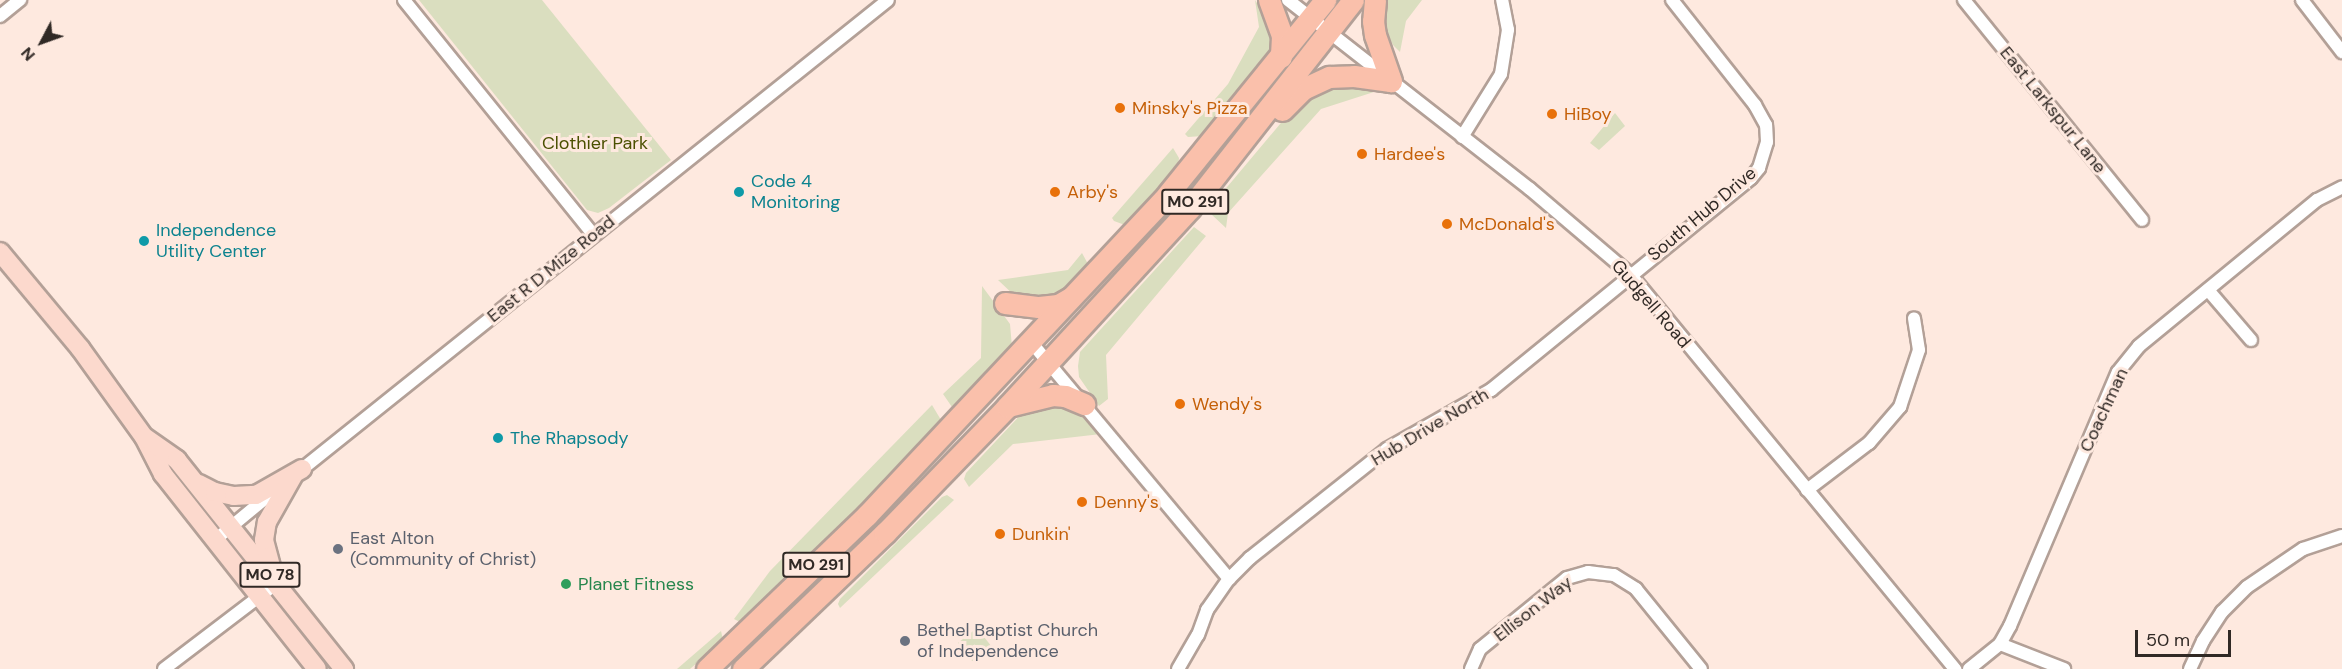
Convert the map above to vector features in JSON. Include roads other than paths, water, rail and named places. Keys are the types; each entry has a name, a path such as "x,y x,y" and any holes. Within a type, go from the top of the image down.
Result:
{"highway":[{"path":"1269,0 1281,36 1281,57"},
{"name":"MO 291","path":"707,669 867,515 1168,194 1325,0"},
{"name":"MO 291","path":"743,669 885,533 1007,406 1190,207 1353,0"},
{"path":"1227,161 1257,137 1294,97 1314,82 1341,75 1391,81 1372,21 1375,0"},
{"path":"1005,303 1040,307 1058,305 1073,296"},
{"path":"1007,406 1053,395 1065,396 1084,404"}],"main road":[{"name":"MO 78","path":"0,252 80,348 144,437 163,474 317,669"},
{"name":"MO 78","path":"144,437 177,459 344,669"},
{"path":"194,482 215,492 234,496 256,495 298,473"},
{"path":"277,583 264,540 267,522 298,473"}],"street":[{"path":"0,16 20,0"},
{"path":"404,0 593,234"},
{"name":"East R D Mize Road","path":"215,540 593,234 888,0"},
{"name":"Gudgell Road","path":"1287,0 1530,189 1630,274 1955,669"},
{"path":"1462,137 1501,74 1508,30 1502,0"},
{"name":"South Hub Drive","path":"1630,274 1751,178 1759,168 1767,142 1766,125 1755,105 1672,0"},
{"name":"East Larkspur Lane","path":"1964,0 2142,220"},
{"path":"2302,0 2342,52"},
{"name":"Coachman","path":"1969,669 2000,644 2118,372 2139,346 2317,200 2342,187"},
{"name":"Hub Drive North","path":"1178,669 1198,635 1207,610 1229,579 1250,558 1387,449 1491,390 1630,274"},
{"path":"2208,290 2251,340"},
{"path":"1807,490 1869,443 1900,407 1919,350 1914,318"},
{"path":"1031,342 1229,579"},
{"path":"2190,669 2203,641 2222,612 2247,587 2303,549 2342,536"},
{"name":"Ellison Way","path":"1470,669 1480,650 1567,578 1588,572 1609,574 1636,589 1701,669"},
{"path":"164,669 277,583"},
{"path":"2000,644 2064,669"}],"place":[{"name":"Minsky's Pizza","path":"1120,108"},
{"name":"HiBoy","path":"1552,114"},
{"name":"Hardee's","path":"1362,154"},
{"name":"Code 4 Monitoring","path":"739,192"},
{"name":"Arby's","path":"1055,192"},
{"name":"McDonald's","path":"1447,224"},
{"name":"Independence Utility Center","path":"144,241"},
{"name":"Wendy's","path":"1180,404"},
{"name":"The Rhapsody","path":"498,438"},
{"name":"Denny's","path":"1082,502"},
{"name":"Dunkin'","path":"1000,534"},
{"name":"East Alton (Community of Christ)","path":"338,549"},
{"name":"Planet Fitness","path":"566,584"},
{"name":"Bethel Baptist Church of Independence","path":"905,641"}],"park label":[{"name":"Clothier Park","path":"595,143"}]}
